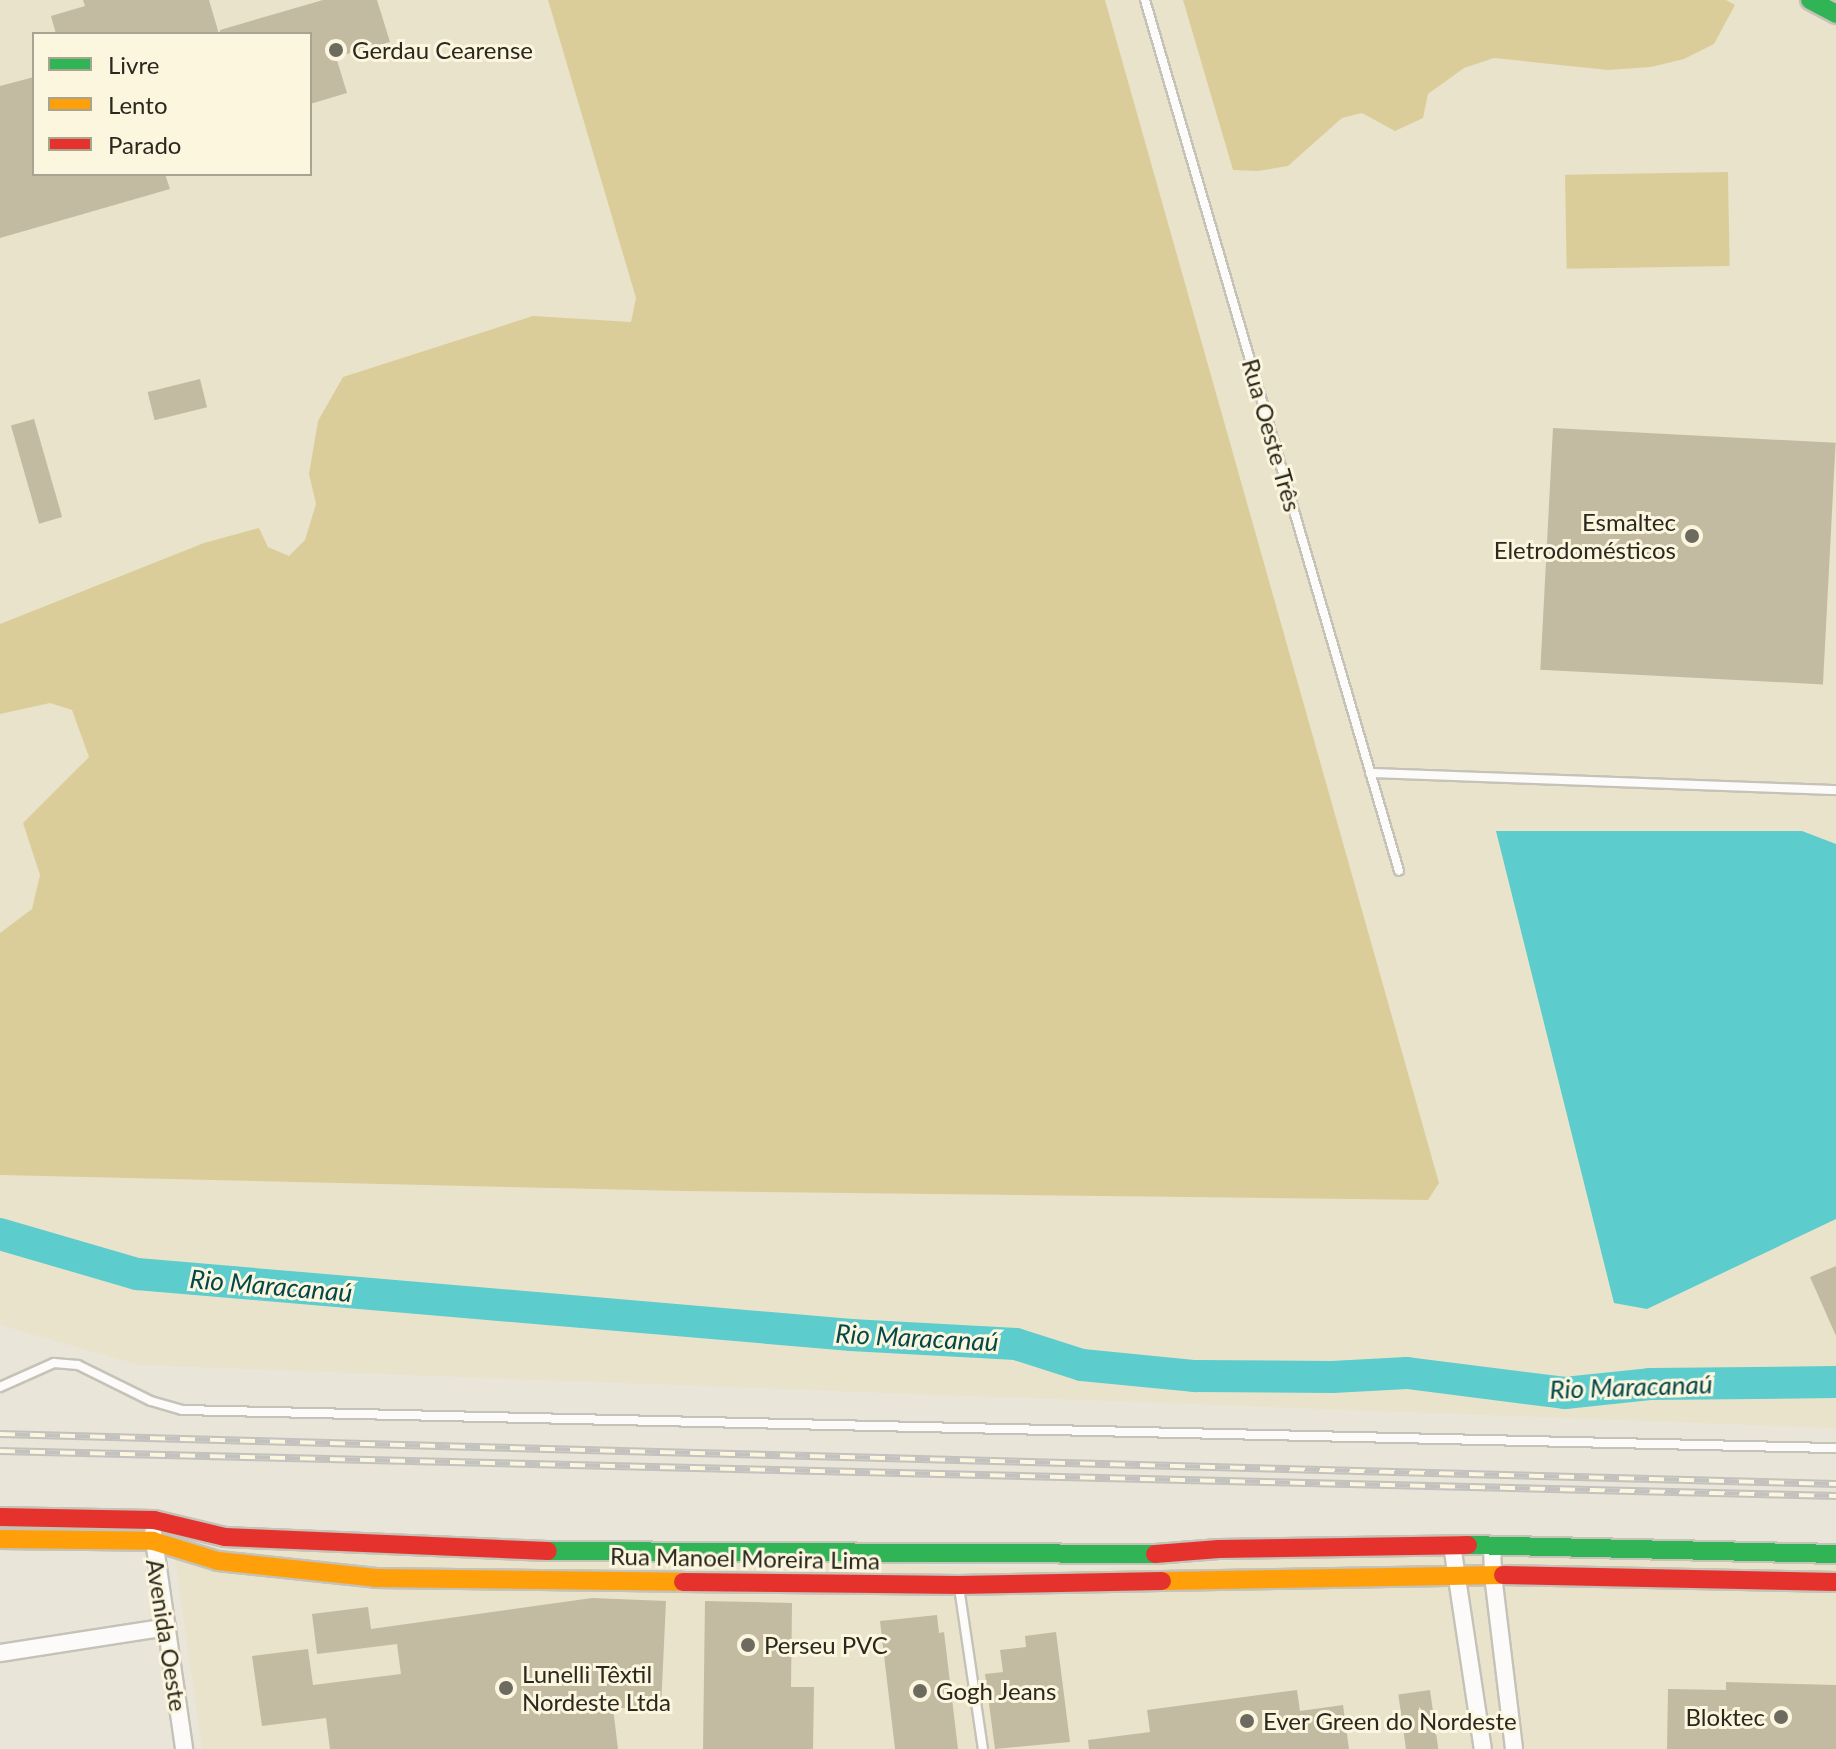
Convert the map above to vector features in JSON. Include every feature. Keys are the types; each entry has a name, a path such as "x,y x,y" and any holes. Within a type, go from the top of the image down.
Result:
{"street":[{"path":"1810,0 1836,14"},
{"name":"Rua Manoel Moreira Lima","path":"0,1517 154,1520 225,1537 376,1546 957,1558 1130,1556 1219,1549 1452,1545 1836,1554"},
{"name":"Avenida Oeste","path":"154,1520 153,1541 184,1749"},
{"name":"Rua Manoel Moreira Lima","path":"0,1539 153,1541 218,1561 376,1578 959,1585 1493,1575 1836,1582"},
{"path":"1452,1545 1483,1749"},
{"path":"1492,1545 1514,1749"},
{"path":"376,1546 376,1578"},
{"path":"0,1653 167,1627"}],"lane":[{"name":"Rua Oeste Três","path":"1145,0 1399,871"},
{"path":"1370,773 1836,790"},
{"path":"0,1387 54,1363 78,1365 151,1401 182,1410 1836,1448"},
{"path":"959,1585 983,1749"}],"shaded area":[{"path":"0,0 1836,0 1836,1428 139,1365 0,1325"},
{"path":"548,0 1105,0 1439,1183 1428,1200 683,1191 0,1175 0,933 32,909 40,875 23,823 89,757 72,710 50,703 0,714 0,624 204,543 259,528 268,547 289,556 305,540 316,504 309,474 318,421 343,377 533,316 631,322 636,298"},
{"path":"1183,0 1726,0 1735,5 1714,44 1684,59 1651,67 1608,70 1494,58 1464,68 1428,94 1423,118 1395,131 1362,113 1342,118 1288,166 1258,171 1233,170"},
{"path":"1728,172 1730,266 1567,269 1565,175"},
{"path":"173,1544 1077,1570 1303,1557 1524,1552 1836,1561 1836,1749 202,1749"}],"water":[{"path":"1496,831 1802,831 1836,844 1836,1219 1647,1309 1614,1303"}],"building":[{"path":"83,0 209,0 218,32 55,32 51,16 85,6"},
{"path":"323,0 377,0 390,42 336,57 347,93 312,103 312,32 220,30"},
{"path":"32,78 32,176 166,176 170,189 0,238 0,86"},
{"path":"200,379 207,407 155,420 148,392"},
{"path":"34,419 62,517 39,524 11,426"},
{"name":"Esmaltec Eletrodomésticos","path":"1553,428 1836,443 1823,684 1540,670"},
{"path":"1836,1266 1836,1336 1810,1277"},
{"path":"592,1598 666,1601 661,1708 613,1708 618,1749 330,1749 326,1718 262,1726 252,1656 308,1649 313,1685 401,1674 397,1644 317,1654 312,1614 368,1607 371,1629"},
{"name":"Perseu PVC","path":"705,1601 792,1603 791,1687 814,1687 813,1749 703,1749"},
{"name":"Gogh Jeans","path":"937,1615 939,1633 944,1632 958,1749 895,1749 880,1621"},
{"path":"1056,1632 1070,1742 995,1749 985,1674 1003,1672 1000,1650 1026,1647 1025,1636"},
{"name":"Bloktec","path":"1726,1682 1836,1685 1836,1749 1667,1749 1668,1689 1726,1690"},
{"name":"Ever Green do Nordeste","path":"1297,1690 1300,1711 1343,1705 1349,1749 1089,1749 1088,1740 1150,1732 1147,1710"},
{"name":"Ever Green do Nordeste","path":"1430,1690 1438,1749 1406,1749 1398,1694"}],"waterway":[{"name":"Rio Maracanaú","path":"0,1234 137,1274 851,1335 1016,1344 1082,1365 1195,1376 1332,1377 1407,1373 1565,1393 1650,1384 1836,1382"}],"railway":[{"path":"0,1434 1836,1484"},
{"path":"0,1451 1836,1496"}],"traffic: fast":[{"path":"1810,0 1836,14"},
{"path":"1468,1545 1836,1554"},
{"path":"548,1551 1155,1554"}],"traffic: slow":[{"path":"0,1539 153,1541 218,1561 376,1578 683,1582"},
{"path":"1162,1581 1503,1575"}],"traffic: jam":[{"path":"0,1517 154,1520 225,1537 548,1551"},
{"path":"1155,1554 1219,1549 1468,1545"},
{"path":"1503,1575 1836,1582"},
{"path":"683,1582 959,1585 1162,1581"}],"place":[{"name":"Gerdau Cearense","path":"336,50"},
{"name":"Esmaltec Eletrodomésticos","path":"1692,536"},
{"name":"Perseu PVC","path":"748,1645"},
{"name":"Lunelli Têxtil Nordeste Ltda","path":"506,1688"},
{"name":"Gogh Jeans","path":"920,1691"},
{"name":"Bloktec","path":"1781,1717"},
{"name":"Ever Green do Nordeste","path":"1247,1721"}]}
